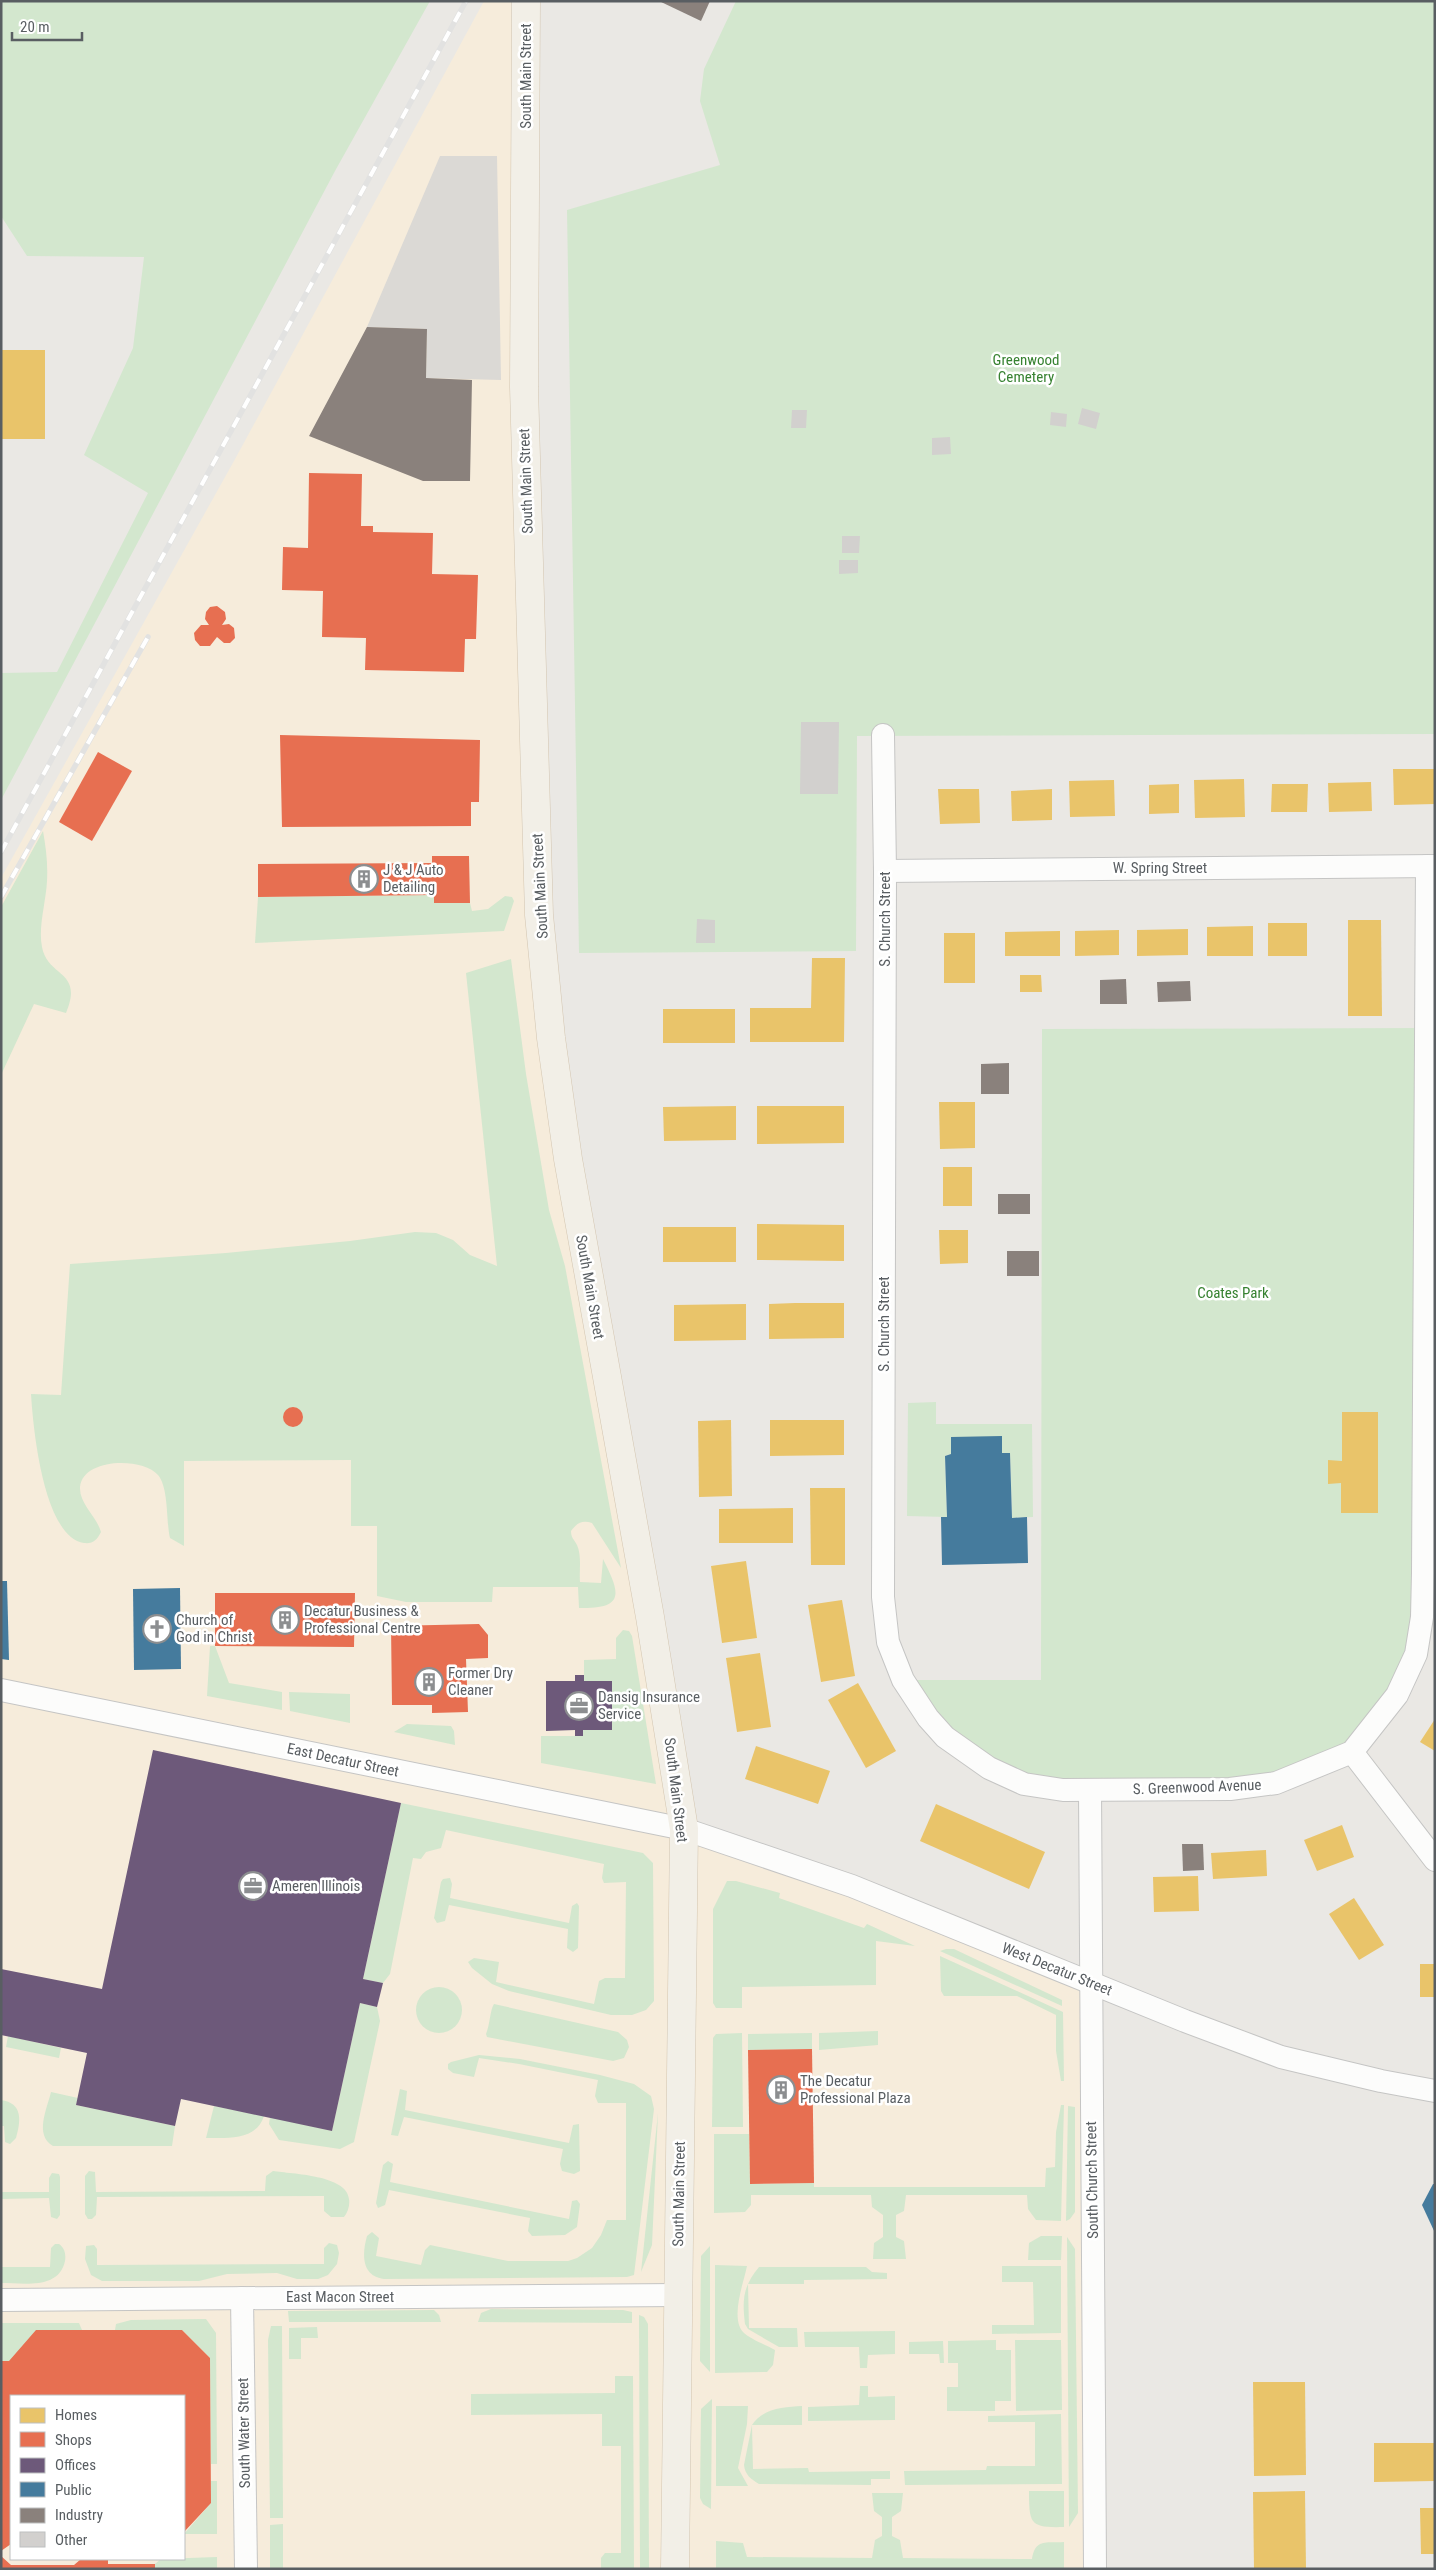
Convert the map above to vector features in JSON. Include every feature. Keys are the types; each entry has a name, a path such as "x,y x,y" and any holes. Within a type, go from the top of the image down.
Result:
{"main road":[{"name":"South Main Street","path":"526,1 524,387 540,915 551,1038 568,1159 650,1617 684,1829 675,2569"}],"street":[{"name":"S. Church Street","path":"883,735 885,871 883,1597 888,1642 903,1680 928,1718 958,1748 989,1768 1024,1784 1063,1790 1090,1790"},
{"name":"W. Spring Street","path":"885,871 1431,866"},
{"name":"S. Greenwood Avenue","path":"1090,1790 1230,1789 1276,1783 1352,1752 1397,1695 1416,1654 1422,1617 1431,866"},
{"name":"East Decatur Street","path":"1,1690 684,1829"},
{"path":"1352,1752 1435,1860"},
{"name":"South Church Street","path":"1090,1790 1096,2569"},
{"name":"West Decatur Street","path":"684,1829 852,1886 1090,1983 1281,2057 1380,2081 1435,2091"},
{"name":"East Macon Street","path":"1,2300 678,2295"},
{"name":"South Water Street","path":"242,2298 246,2569"}],"shaded area":[{"path":"484,1 511,1 523,730 536,978 675,1836 833,1887 1083,1988 1084,2569 1,2569 1,878 234,461"},
{"path":"440,156 497,156 501,380 426,378 427,329 367,327"}],"green space":[{"path":"1,1 430,1 335,171 1,800 1,673 57,672 148,493 84,455 133,348 144,257 27,256 1,216"},
{"name":"Greenwood Cemetery","path":"736,1 1435,1 1435,734 857,736 856,951 579,953 567,210 720,165 700,101 704,69"},
{"path":"43,831 47,875 41,931 42,947 45,957 68,981 71,989 70,999 66,1013 34,1004 1,1075 1,907"},
{"path":"434,895 434,903 470,903 472,911 488,909 505,896 512,897 514,901 504,931 255,943 258,897"},
{"path":"511,959 526,1074 549,1210 565,1266 621,1568 592,1523 580,1523 573,1528 571,1533 579,1554 580,1582 601,1583 603,1559 615,1590 615,1597 612,1602 605,1606 594,1608 579,1608 578,1587 493,1587 492,1602 406,1602 377,1596 377,1526 351,1526 351,1460 184,1461 184,1546 170,1538 166,1496 162,1481 158,1475 150,1469 127,1463 114,1463 102,1466 91,1470 84,1477 80,1487 82,1499 101,1532 90,1543 84,1543 70,1536 59,1522 50,1502 43,1478 34,1430 31,1394 61,1395 70,1264 226,1253 350,1241 415,1232 436,1233 453,1240 470,1255 497,1266 466,973"},
{"name":"Coates Park","path":"1426,1028 1416,1654 1352,1752 1276,1783 1063,1790 989,1768 903,1680 1041,1680 1042,1029"},
{"path":"936,1402 936,1424 1032,1424 1033,1517 1012,1518 1010,1453 1002,1453 1002,1437 945,1456 947,1517 907,1516 908,1403"},
{"path":"623,1630 629,1631 632,1636 656,1784 541,1763 541,1736 583,1736 583,1730 612,1730 612,1681 584,1681 584,1660 616,1659 616,1638"},
{"path":"210,1646 215,1646 229,1683 282,1692 282,1710 207,1696"},
{"path":"289,1692 350,1694 350,1723 290,1711"},
{"path":"407,1724 451,1726 454,1731 455,1745 394,1732"},
{"path":"401,1803 643,1853 653,1863 654,2001 646,2010 632,2015 611,2015 509,1991 492,1984 472,1968 468,1962 474,1958 499,1962 496,1982 594,2004 599,1981 605,1978 625,1978 626,1882 604,1883 602,1878 604,1864 446,1830 441,1848 426,1852 421,1859 413,1858 390,1974 383,1983 363,1979"},
{"path":"450,1878 452,1884 450,1898 569,1923 572,1906 577,1903 579,1906 578,1948 573,1952 567,1948 568,1929 449,1905 445,1921 437,1923 434,1918 441,1882 443,1879"},
{"path":"727,1881 736,1881 780,1893 779,1898 864,1928 867,1924 915,1946 876,1941 876,1985 742,1987 742,2008 716,2008 713,2003 713,1909"},
{"path":"954,1949 1062,2000 1062,2006 940,1951"},
{"path":"940,1956 1063,2012 1064,2081 1061,2081 1056,2051 1056,2015 1017,1996 944,1996 941,1991"},
{"path":"439,1987 452,1991 458,1997 462,2010 458,2023 452,2029 439,2033 426,2029 420,2023 416,2010 420,1997 426,1991"},
{"path":"360,2003 377,2007 380,2021 354,2142 340,2149 279,2140 269,2124 270,2117 332,2131"},
{"path":"494,2004 618,2032 627,2040 629,2047 624,2058 613,2061 487,2037 486,2034"},
{"path":"878,2031 878,2045 819,2050 819,2033"},
{"path":"742,2033 743,2127 712,2127 713,2038 716,2034"},
{"path":"812,2033 812,2049 748,2050 748,2034"},
{"path":"8,2036 61,2048 59,2058 6,2047"},
{"path":"479,2055 520,2059 600,2075 634,2084 651,2096 654,2109 634,2275 627,2277 384,2279 376,2277 367,2269 364,2250 367,2236 372,2232 379,2238 376,2256 421,2265 425,2250 430,2245 508,2261 568,2261 577,2258 592,2248 601,2235 607,2220 626,2220 626,2103 598,2103 595,2096 598,2080 519,2064 479,2058 474,2077 453,2073 448,2069 448,2064 451,2062"},
{"path":"400,2089 407,2091 405,2110 569,2143 573,2125 579,2124 580,2171 574,2174 562,2171 560,2164 563,2149 404,2117 398,2136 391,2135"},
{"path":"51,2092 78,2098 76,2105 175,2126 172,2146 53,2146 47,2141 43,2129 43,2121"},
{"path":"1,2100 13,2105 19,2114 16,2138 10,2144 5,2142 4,2126 1,2126"},
{"path":"1061,2105 1064,2105 1061,2221 1036,2220 1028,2209 1027,2195 906,2195 904,2211 896,2215 896,2237 904,2241 906,2259 873,2259 874,2243 883,2237 883,2215 872,2207 871,2195 751,2195 751,2205 745,2212 714,2213 714,2134 749,2134 750,2184 814,2183 814,2187 1045,2187 1046,2168 1055,2167 1056,2132"},
{"path":"214,2106 264,2116 255,2130 248,2134 231,2138 206,2138"},
{"path":"1068,2106 1075,2107 1075,2212 1066,2221"},
{"path":"658,2113 652,2245 641,2272"},
{"path":"388,2161 393,2164 390,2182 569,2219 572,2201 577,2200 580,2204 577,2227 565,2235 532,2236 528,2231 530,2218 389,2190 385,2205 378,2208 376,2203 383,2165"},
{"path":"89,2171 95,2172 96,2192 265,2191 266,2176 273,2171 305,2175 329,2180 339,2185 346,2191 349,2206 344,2217 331,2217 324,2211 324,2196 97,2197 96,2215 92,2219 88,2219 85,2214 85,2176"},
{"path":"52,2173 59,2174 60,2177 60,2215 57,2219 51,2217 49,2198 1,2199 1,2192 49,2192 49,2178"},
{"path":"1041,2236 1062,2236 1061,2260 1028,2260 1029,2243"},
{"path":"1067,2237 1075,2249 1078,2513 1069,2527"},
{"path":"329,2243 337,2245 339,2253 337,2264 328,2275 318,2279 297,2279 277,2273 227,2274 199,2281 102,2281 91,2275 85,2259 86,2246 94,2245 97,2249 97,2265 324,2264 324,2248"},
{"path":"55,2244 59,2244 64,2250 65,2261 56,2277 39,2283 1,2283 1,2267 50,2267 51,2248"},
{"path":"710,2246 710,2372 700,2361 701,2256"},
{"path":"715,2265 747,2266 739,2299 739,2326 746,2335 775,2350 773,2365 767,2372 715,2373"},
{"path":"1002,2266 1061,2266 1061,2333 992,2334 992,2325 1034,2325 1033,2282 1002,2282"},
{"path":"759,2267 866,2267 872,2272 887,2273 887,2279 804,2280 804,2284 748,2284"},
{"path":"748,2284 749,2328 797,2328 798,2347 779,2347 748,2329 745,2324 744,2300"},
{"path":"491,2309 623,2310 632,2312 632,2323 478,2322 481,2313"},
{"path":"434,2310 439,2315 441,2322 289,2322 288,2311"},
{"path":"639,2315 644,2317 648,2324 649,2569 640,2569"},
{"path":"206,2319 216,2333 217,2464 211,2464 210,2358 182,2330 115,2330 116,2324 131,2320"},
{"path":"1,2323 79,2323 82,2330 9,2361 1,2361"},
{"path":"271,2326 282,2326 283,2518 270,2518 268,2340"},
{"path":"317,2327 318,2338 301,2338 301,2359 289,2359 289,2328"},
{"path":"895,2331 895,2354 868,2355 867,2368 860,2368 859,2347 805,2347 804,2332"},
{"path":"996,2340 996,2350 1011,2350 1011,2401 995,2401 995,2411 947,2411 947,2387 958,2387 958,2363 948,2363 948,2341"},
{"path":"1015,2340 1061,2340 1062,2410 1016,2411"},
{"path":"943,2341 944,2363 940,2363 939,2354 909,2354 909,2342"},
{"path":"615,2376 633,2376 634,2569 601,2569 601,2558 605,2553 621,2553 621,2446 602,2446 602,2414 471,2415 471,2394 615,2393"},
{"path":"860,2386 868,2386 868,2397 895,2396 895,2420 808,2421 808,2407 859,2405"},
{"path":"712,2399 711,2509 703,2504 700,2498 701,2409"},
{"path":"716,2406 748,2406 747,2424 738,2468 748,2486 716,2486"},
{"path":"802,2406 802,2425 752,2425 757,2419 768,2412 781,2408"},
{"path":"1061,2414 1062,2484 905,2485 904,2471 986,2470 987,2466 1035,2466 1035,2422 988,2422 988,2416"},
{"path":"752,2425 753,2469 808,2468 809,2472 890,2471 890,2479 871,2479 871,2485 759,2484 749,2476 744,2465"},
{"path":"211,2481 217,2481 217,2534 185,2534 185,2533 211,2503"},
{"path":"1029,2491 1064,2491 1064,2527 1038,2525 1034,2522 1030,2511"},
{"path":"872,2493 903,2493 901,2511 892,2517 892,2536 900,2540 903,2558 1032,2559 1039,2545 1047,2542 1064,2542 1064,2569 716,2569 716,2541 743,2543 747,2557 872,2558 875,2540 882,2536 882,2517 874,2511"},
{"path":"283,2524 283,2569 270,2569 270,2525"},
{"path":"217,2557 217,2569 155,2569 155,2564 160,2560 185,2560 185,2558"}],"building: Homes":[{"path":"1,350 45,350 45,439 1,439"},
{"path":"1393,769 1435,769 1435,804 1394,805"},
{"path":"1244,779 1245,817 1195,818 1194,780"},
{"path":"1114,780 1115,816 1070,817 1069,781"},
{"path":"1371,782 1372,811 1329,812 1328,783"},
{"path":"1179,784 1179,813 1149,814 1149,785"},
{"path":"1272,784 1308,784 1307,812 1271,812"},
{"path":"938,789 979,789 980,823 940,824"},
{"path":"1052,789 1052,820 1012,821 1011,791"},
{"path":"1348,920 1381,920 1382,1016 1348,1016"},
{"path":"1268,923 1307,923 1307,956 1268,956"},
{"path":"1253,926 1253,956 1207,956 1207,927"},
{"path":"1188,929 1188,955 1137,956 1137,930"},
{"path":"1119,930 1119,955 1075,956 1075,931"},
{"path":"1060,931 1060,956 1005,956 1005,932"},
{"path":"944,933 975,933 975,983 944,983"},
{"path":"812,958 845,958 844,1042 750,1042 750,1008 811,1008"},
{"path":"1020,975 1041,975 1042,992 1020,992"},
{"path":"663,1009 735,1009 735,1043 663,1043"},
{"path":"939,1102 975,1102 975,1148 940,1149"},
{"path":"736,1106 736,1140 664,1141 663,1107"},
{"path":"757,1106 844,1106 844,1143 757,1144"},
{"path":"943,1167 972,1167 972,1206 943,1206"},
{"path":"757,1224 844,1225 844,1261 757,1260"},
{"path":"663,1227 736,1227 736,1262 663,1262"},
{"path":"939,1230 968,1230 968,1263 940,1264"},
{"path":"844,1303 844,1338 769,1339 769,1304"},
{"path":"746,1304 746,1340 674,1341 674,1305"},
{"path":"1342,1412 1378,1412 1378,1513 1341,1513 1341,1483 1328,1484 1328,1460 1342,1461"},
{"path":"731,1420 732,1496 699,1497 698,1421"},
{"path":"770,1420 844,1420 844,1455 770,1456"},
{"path":"810,1488 845,1488 845,1565 811,1565"},
{"path":"793,1508 793,1543 719,1543 719,1509"},
{"path":"746,1561 757,1638 722,1643 711,1566"},
{"path":"842,1600 855,1676 821,1682 808,1605"},
{"path":"760,1653 771,1727 737,1732 726,1658"},
{"path":"858,1683 896,1751 866,1768 828,1700"},
{"path":"1435,1719 1435,1751 1420,1742"},
{"path":"756,1746 830,1771 818,1804 745,1779"},
{"path":"936,1804 1045,1852 1029,1889 920,1841"},
{"path":"1342,1825 1354,1857 1317,1871 1304,1840"},
{"path":"1266,1850 1267,1876 1213,1879 1211,1853"},
{"path":"1198,1876 1199,1911 1154,1912 1153,1877"},
{"path":"1354,1898 1384,1945 1359,1960 1329,1914"},
{"path":"1420,1964 1435,1964 1435,1997 1420,1997"},
{"path":"1253,2382 1305,2382 1306,2475 1254,2476"},
{"path":"1374,2443 1435,2443 1435,2481 1374,2482"},
{"path":"1305,2491 1306,2569 1254,2569 1253,2492"},
{"path":"1420,2508 1435,2508 1435,2554 1421,2554"}],"building: Shops":[{"path":"309,473 362,474 361,526 373,526 373,532 433,533 432,574 478,575 476,639 465,639 464,672 365,670 366,638 322,637 323,591 282,590 283,547 308,548"},
{"path":"217,606 225,612 226,619 222,625 229,624 234,628 235,638 230,643 224,643 217,637 210,646 200,646 195,640 194,633 201,625 209,625 205,619 206,612 210,607"},
{"path":"280,735 480,740 479,802 471,802 471,826 282,827"},
{"path":"98,752 132,771 92,841 59,822"},
{"name":"J & J Auto Detailing","path":"432,856 469,856 470,903 434,903 434,895 258,897 258,864 432,863"},
{"path":"293,1407 300,1410 303,1417 300,1424 293,1427 286,1424 283,1417 286,1410"},
{"name":"Decatur Business & Professional Centre","path":"215,1593 355,1593 354,1647 215,1646"},
{"name":"Former Dry Cleaner","path":"479,1624 488,1635 488,1658 466,1659 468,1712 432,1713 432,1705 392,1705 391,1626"},
{"name":"The Decatur Professional Plaza","path":"812,2049 814,2183 750,2184 748,2050"},
{"path":"36,2330 182,2330 210,2358 211,2503 185,2531 185,2395 10,2395 10,2545 1,2551 1,2361 9,2361"},
{"path":"1,2556 11,2565 74,2565 80,2560 108,2560 108,2564 155,2564 155,2569 1,2569"}],"building: Offices":[{"name":"Dansig Insurance Service","path":"575,1675 584,1675 584,1681 612,1681 612,1730 583,1730 583,1736 575,1736 575,1730 546,1731 546,1681 575,1681"},
{"name":"Ameren Illinois","path":"153,1750 401,1803 363,1979 383,1983 377,2007 360,2003 332,2131 181,2099 175,2126 76,2105 87,2053 1,2035 1,1969 102,1989"}],"building: Public":[{"path":"1002,1436 1002,1453 1010,1453 1012,1518 1027,1517 1028,1563 942,1565 941,1517 947,1517 945,1456 951,1454 951,1437"},
{"path":"1,1581 7,1581 9,1660 1,1659"},
{"name":"Church of God in Christ","path":"180,1588 181,1669 134,1670 133,1589"},
{"path":"1433,2184 1435,2184 1435,2233 1422,2205"}],"building: Industry":[{"path":"659,1 710,1 701,21"},
{"path":"367,327 427,329 426,378 472,380 470,481 423,481 309,436"},
{"path":"1126,979 1127,1004 1100,1004 1100,980"},
{"path":"1190,981 1191,1001 1158,1002 1157,982"},
{"path":"1009,1063 1009,1094 981,1094 981,1064"},
{"path":"998,1194 1030,1194 1030,1214 998,1214"},
{"path":"1007,1251 1039,1251 1039,1276 1007,1276"},
{"path":"1182,1844 1203,1844 1204,1870 1183,1871"}],"building: Other":[{"path":"1021,355 1035,356 1034,373 1020,372"},
{"path":"1082,408 1100,413 1096,429 1078,424"},
{"path":"792,410 807,410 806,428 791,428"},
{"path":"1051,412 1067,414 1066,427 1050,425"},
{"path":"950,437 951,454 932,455 932,438"},
{"path":"842,536 860,536 859,553 842,553"},
{"path":"839,560 858,560 858,573 839,574"},
{"path":"801,722 839,722 838,794 800,794"},
{"path":"697,919 715,920 715,943 696,943"}],"railway":[{"path":"1,852 466,1"},
{"path":"1,897 148,637"}],"place":[{"name":"J & J Auto Detailing","path":"364,879"},
{"name":"Decatur Business & Professional Centre","path":"285,1620"},
{"name":"Church of God in Christ","path":"157,1629"},
{"name":"Former Dry Cleaner","path":"429,1682"},
{"name":"Dansig Insurance Service","path":"579,1706"},
{"name":"Ameren Illinois","path":"253,1886"},
{"name":"The Decatur Professional Plaza","path":"781,2090"}]}
